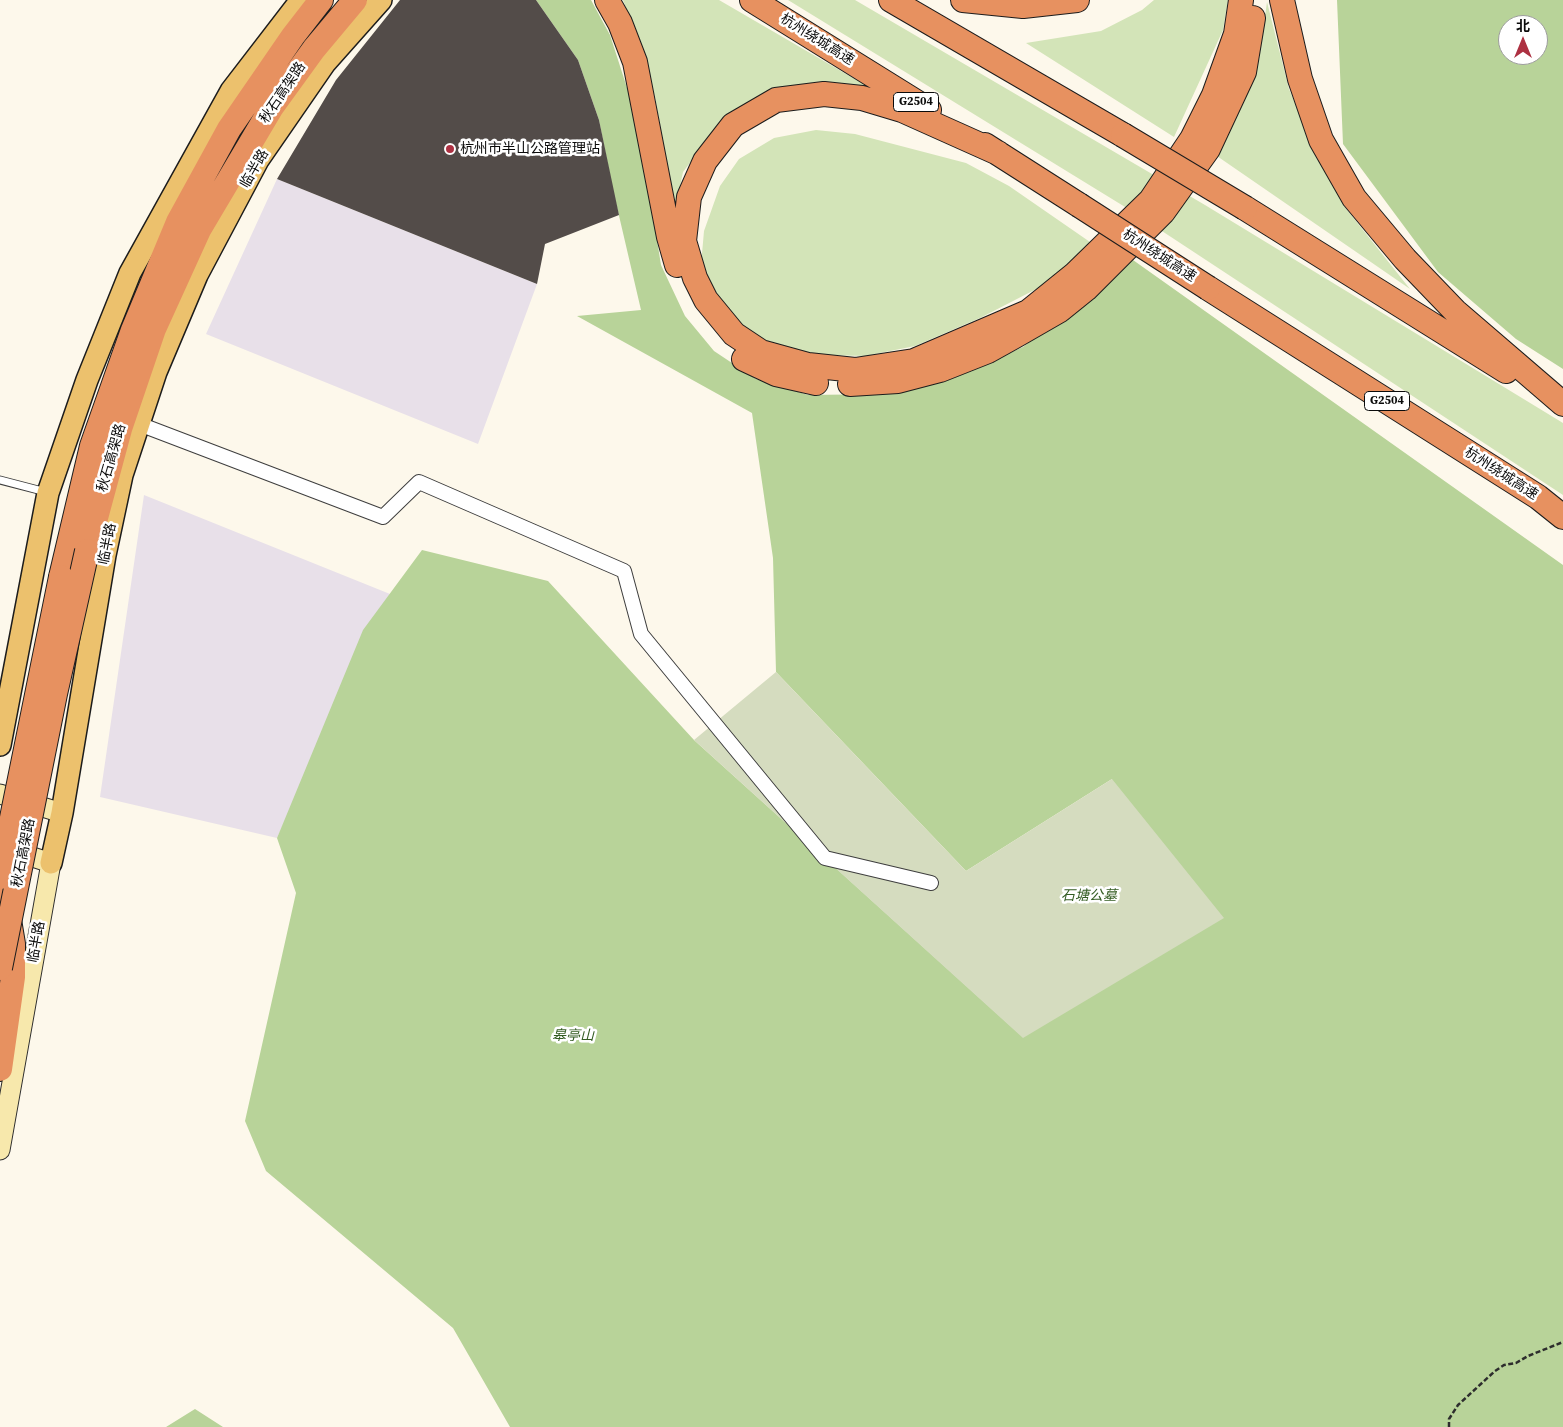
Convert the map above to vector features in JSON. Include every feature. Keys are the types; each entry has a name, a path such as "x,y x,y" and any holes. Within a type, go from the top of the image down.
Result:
{"highway":[{"name":"秋石高架路","path":"0,878 61,577 92,446 113,383 178,222 229,129 293,36 322,0"},
{"name":"秋石高架路","path":"0,968 55,694 87,551 120,428 154,329 199,230 262,123 314,49 355,0"},
{"path":"607,0 620,23 635,62 669,237 693,308 713,335 740,357 776,374 818,383 863,384 898,381 940,370 988,351 1060,310 1086,289 1146,230 1181,189 1208,148 1244,72 1256,0"},
{"name":"杭州绕城高速","path":"752,0 998,153 1538,497 1563,517"},
{"path":"891,0 1245,208 1563,405"},
{"path":"963,0 1023,6 1077,0"},
{"path":"998,153 902,110 862,98 824,94 776,100 733,126 705,161 689,197 684,241 695,278 706,300 734,334 761,352 808,365 855,370 914,360 1028,312 1075,274 1151,200 1192,139 1214,95 1236,34 1241,0"},
{"path":"1282,0 1300,79 1321,140 1354,198 1405,259 1455,311 1563,405"},
{"path":"0,886 7,908 13,944 13,977 0,1069"}],"main road":[{"path":"0,745 48,493 88,380 130,273 231,91 301,0"},
{"name":"临半路","path":"0,1150 51,862 62,813 106,555 122,475 156,372 197,275 258,160 325,63 381,0"},
{"path":"0,794 62,813"},
{"path":"0,847 51,862"}],"street":[{"path":"139,424 383,517 419,482 624,571 641,634 825,858 931,883"}],"lane":[{"path":"0,480 48,493"}],"path":[{"path":"1449,1427 1449,1419 1458,1404 1495,1371 1504,1365 1516,1363 1563,1342"}],"shaded area":[{"path":"277,179 537,284 478,444 206,334"},
{"path":"144,495 390,594 277,838 100,797"}],"green space":[{"name":"皋亭山","path":"536,0 591,0 610,35 638,122 661,265 685,316 714,351 756,379 808,395 887,394 961,374 1023,347 1133,260 1563,565 1563,1427 510,1427 453,1328 266,1171 245,1121 296,893 277,838 363,630 422,550 548,581 694,740 1023,1037 1112,779 966,871 776,672 773,558 752,413 577,316 641,310 599,120 578,60"},
{"path":"623,0 719,0 872,89 723,119 683,172 672,223 664,147 655,97"},
{"path":"788,0 855,0 1205,205 1563,423 1563,495 1130,210"},
{"path":"1154,0 1228,0 1223,30 1174,137 1026,43 1101,31 1142,10"},
{"path":"1337,0 1563,0 1563,369 1516,339 1438,272 1343,144"},
{"path":"1267,2 1289,89 1311,141 1344,206 1410,289 1214,154 1239,111 1259,60"},
{"path":"816,130 855,134 966,163 1009,186 1090,242 1048,283 980,318 915,346 865,356 784,354 743,330 719,297 701,265 704,231 720,186 739,159 774,138"},
{"name":"石塘公墓","path":"776,672 966,871 1112,779 1224,918 1023,1038 694,740"},
{"path":"195,1409 223,1427 166,1427"}],"building":[{"name":"杭州市半山公路管理站","path":"400,0 536,0 578,60 599,120 619,215 545,244 537,284 277,179 336,80"}],"place":[{"name":"杭州市半山公路管理站","path":"450,149"}]}
